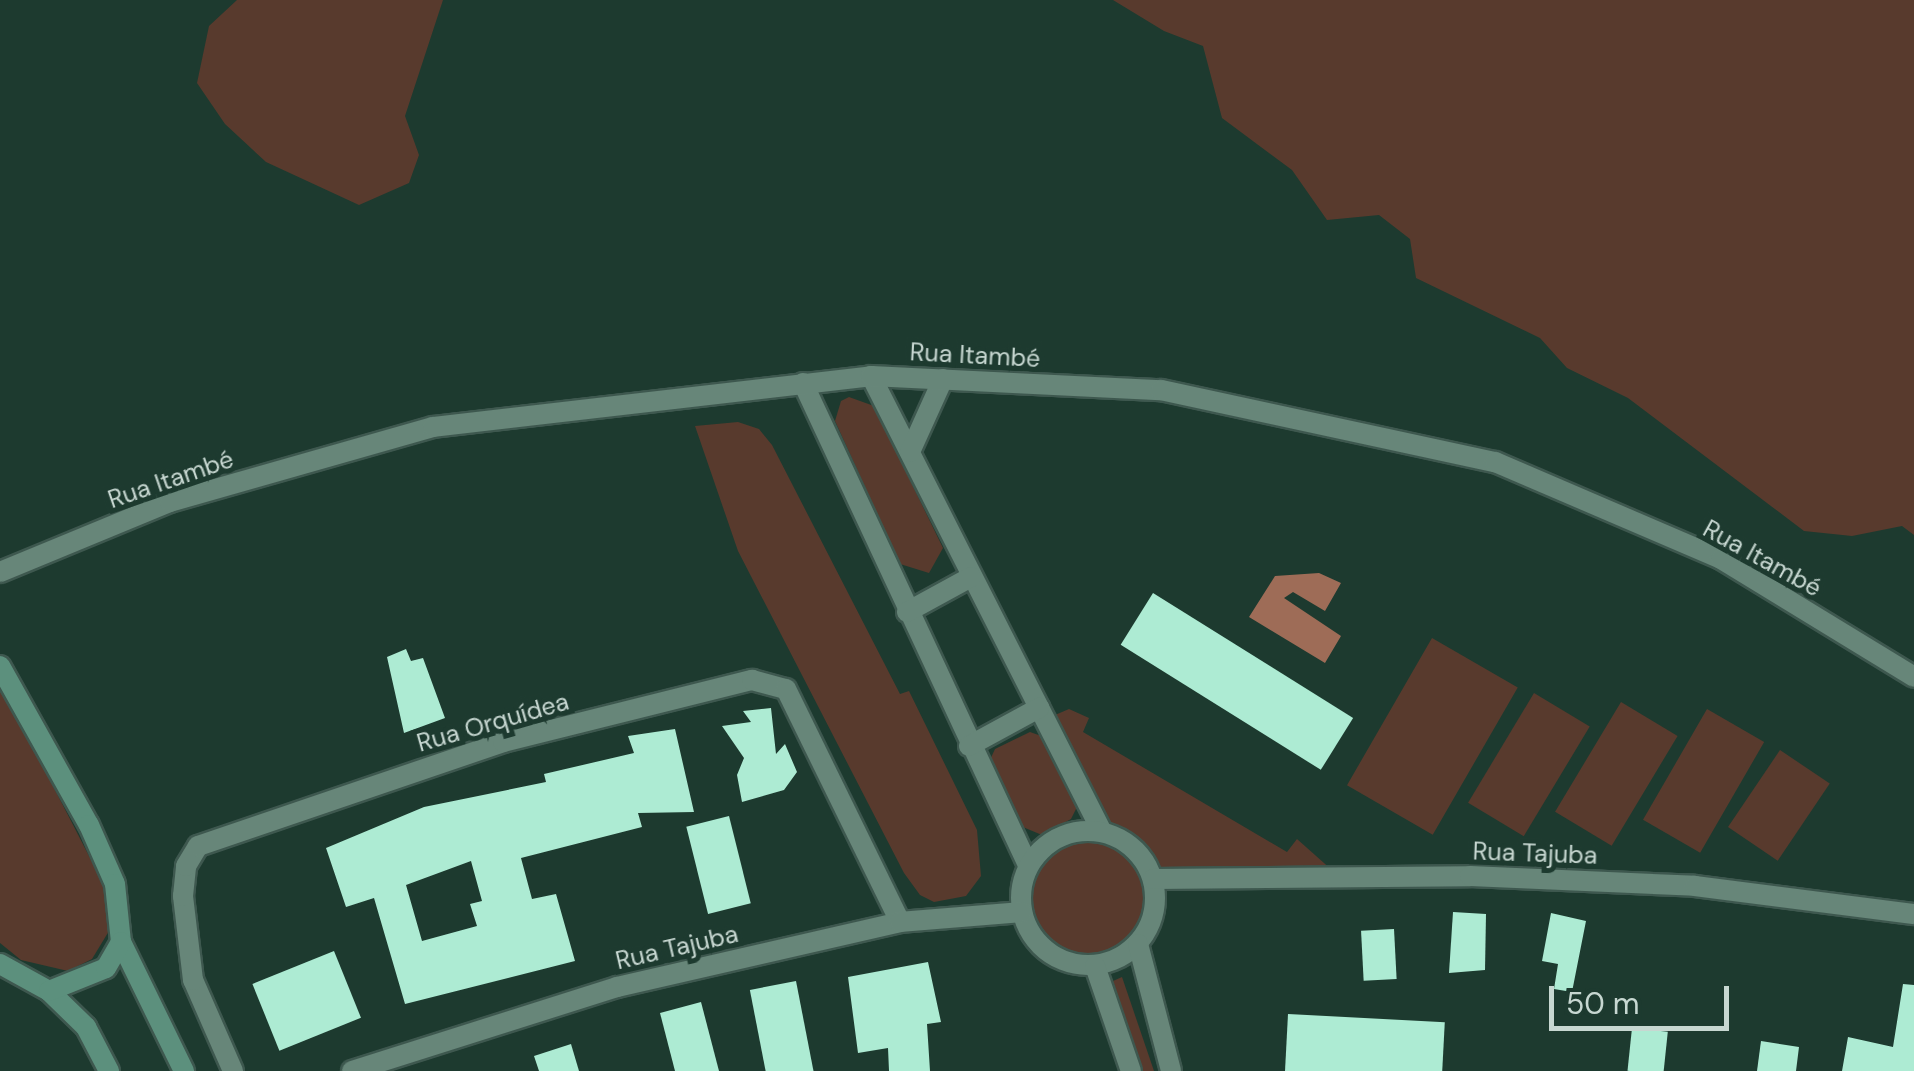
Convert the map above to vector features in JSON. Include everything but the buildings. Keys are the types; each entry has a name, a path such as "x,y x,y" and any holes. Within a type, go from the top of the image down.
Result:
{"street":[{"name":"Rua Itambé","path":"0,572 170,502 433,427 871,376 1161,390 1495,462 1721,560 1914,678"},
{"path":"871,376 1102,832"},
{"path":"910,452 943,379"},
{"path":"803,382 968,746 1028,865 1022,912 1041,946 1056,958 1095,966 1138,944 1153,913 1153,879 1134,848 1102,832 1060,837 1028,865"},
{"path":"907,612 971,577"},
{"path":"0,666 90,825 115,884 121,942 184,1071"},
{"name":"Rua Orquídea","path":"233,1071 193,980 183,896 186,866 198,846 503,742 752,680 786,690 900,922"},
{"path":"968,746 1039,708"},
{"name":"Rua Tajuba","path":"1153,879 1470,876 1676,885 1914,914"},
{"name":"Rua Tajuba","path":"352,1071 618,986 900,922 1022,912"},
{"path":"49,990 106,968 121,942"},
{"path":"1138,944 1170,1071"},
{"path":"0,964 49,990 86,1027 109,1071"},
{"path":"1095,966 1131,1071"}],"shaded area":[{"path":"237,0 443,0 405,116 419,155 409,183 359,205 266,162 225,124 197,83 209,26"},
{"path":"1113,0 1914,0 1914,535 1902,526 1852,536 1804,531 1628,398 1567,368 1540,338 1416,278 1410,239 1379,215 1327,220 1292,170 1222,118 1203,46 1164,31"},
{"path":"849,397 874,406 943,548 929,573 900,564 835,421 841,401"},
{"path":"738,422 759,429 772,445 900,694 909,691 977,830 981,876 966,896 934,902 920,895 904,873 738,551 695,426"},
{"path":"1319,573 1341,583 1325,611 1293,592 1284,598 1341,636 1325,663 1249,617 1275,576"},
{"path":"1432,638 1518,688 1433,835 1347,785"},
{"path":"0,683 105,887 109,931 92,959 68,971 21,960 0,943"},
{"path":"1534,693 1590,726 1524,836 1468,803"},
{"path":"1621,702 1678,736 1612,846 1555,812"},
{"path":"1069,709 1089,718 1083,732 1287,852 1297,839 1333,871 1157,867 1145,844 1107,821 1055,715"},
{"path":"1707,709 1764,742 1700,853 1643,820"},
{"path":"1030,732 1047,738 1077,807 1071,819 1042,835 1018,825 988,764 995,749"},
{"path":"1780,750 1830,784 1778,861 1728,827"},
{"path":"1088,840 1110,844 1129,857 1142,876 1146,898 1142,920 1129,939 1110,952 1088,956 1066,952 1047,939 1034,920 1030,898 1034,876 1047,857 1066,844"},
{"path":"1122,977 1154,1071 1142,1071 1113,981"}]}
